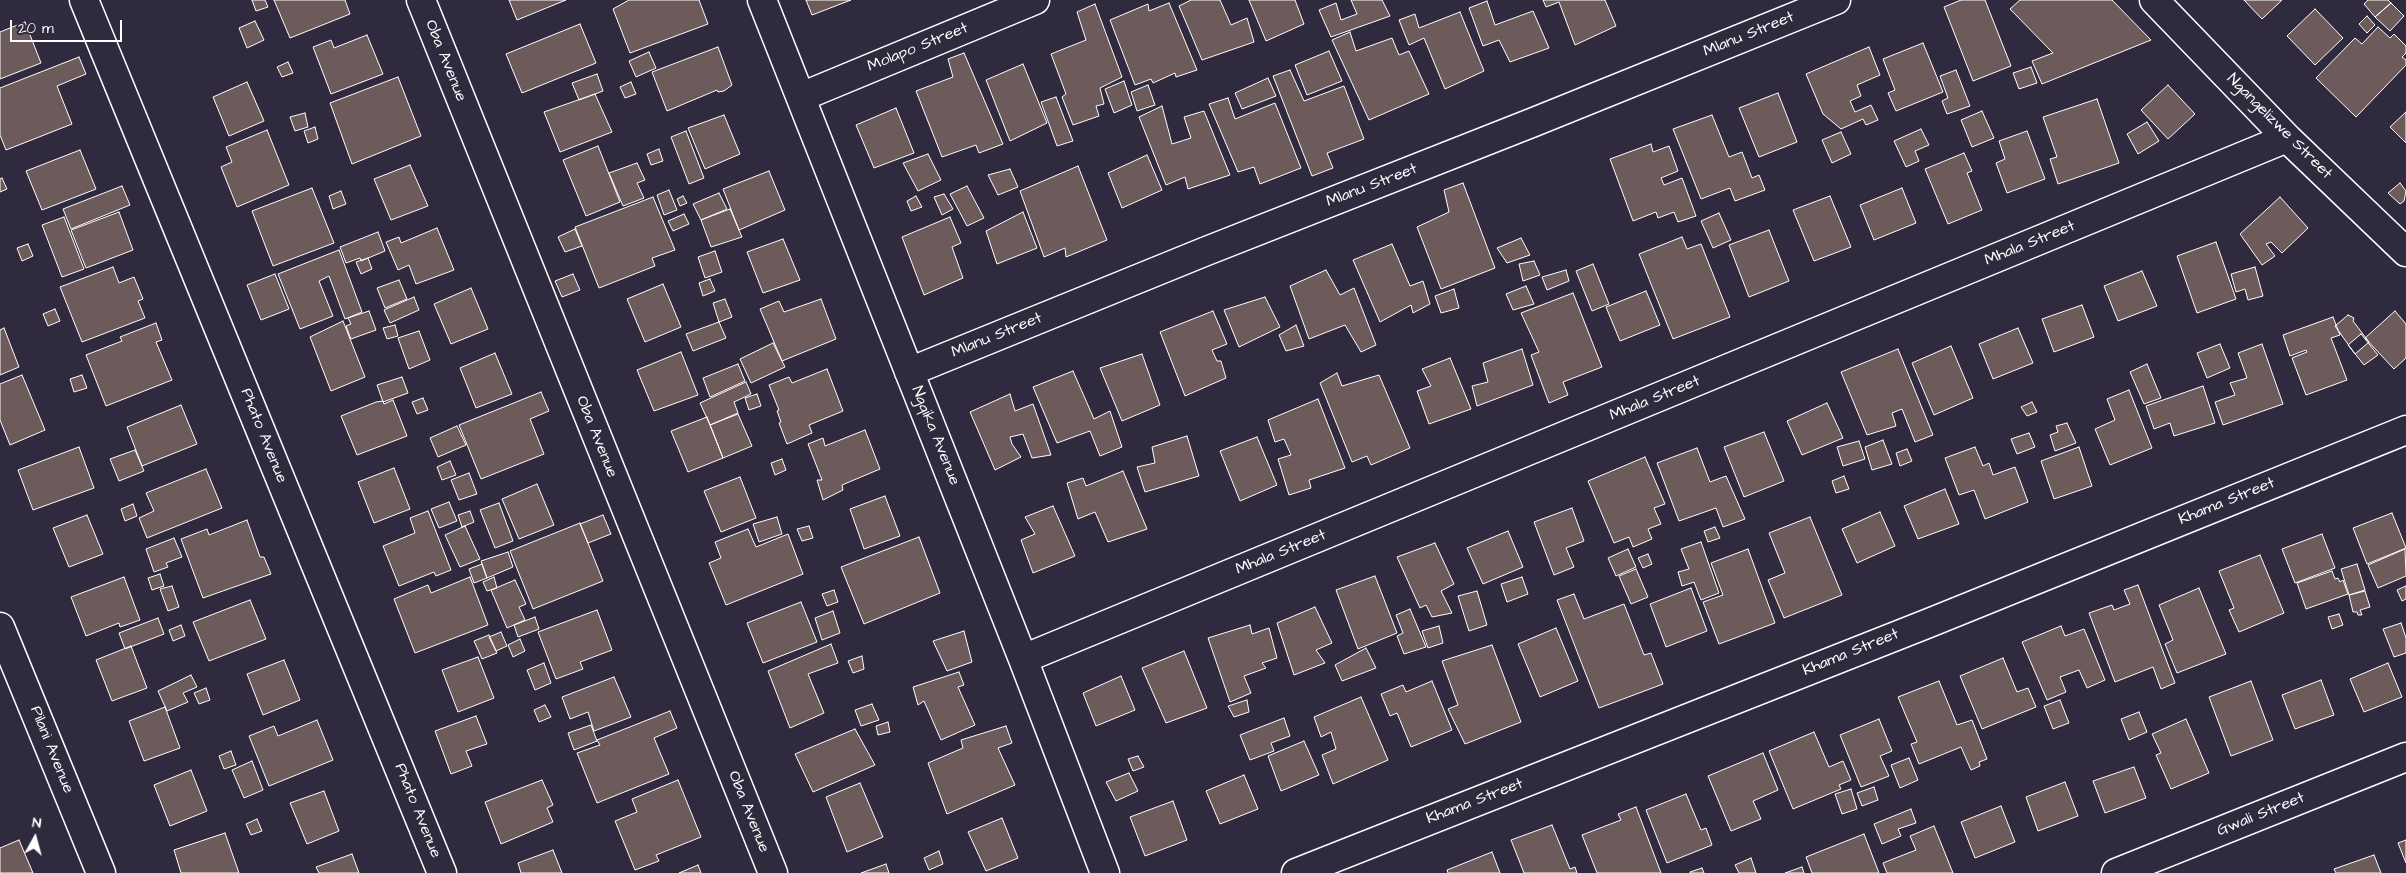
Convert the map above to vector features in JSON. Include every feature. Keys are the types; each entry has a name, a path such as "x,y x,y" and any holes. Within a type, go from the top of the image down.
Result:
{"street":[{"name":"Phato Avenue","path":"84,0 442,873"},
{"name":"Oba Avenue","path":"421,0 773,873"},
{"name":"Ngqika Avenue","path":"762,0 1023,659 1105,873"},
{"name":"Molapo Street","path":"801,97 1035,0"},
{"name":"Mlanu Street","path":"909,372 1204,252 1543,119 1836,0"},
{"name":"Ngangelizwe Street","path":"2154,0 2287,138 2406,252"},
{"name":"Mhala Street","path":"1023,659 2287,138"},
{"name":"Khama Street","path":"1296,873 1928,623 2406,430"},
{"name":"Pilani Avenue","path":"0,627 101,873"},
{"name":"Gwali Street","path":"2116,873 2406,757"}],"building":[{"path":"252,0 265,0 268,7 256,11"},
{"path":"274,0 345,0 350,14 290,38"},
{"path":"509,0 566,0 517,20"},
{"path":"629,0 699,0 708,24 630,53 613,9"},
{"path":"806,0 851,0 812,15"},
{"path":"1191,0 1220,0 1231,25 1247,18 1254,42 1202,60 1179,6"},
{"path":"1249,0 1295,0 1304,24 1266,41"},
{"path":"1351,0 1382,0 1390,16 1331,37 1319,10 1336,3 1341,20 1357,14"},
{"path":"1543,0 1605,0 1616,26 1575,45 1559,2 1546,7"},
{"path":"1961,0 1985,0 2011,66 1973,81 1944,7"},
{"path":"2020,0 2112,0 2151,40 2042,84 2032,61 2053,53 2010,9"},
{"path":"2244,0 2282,0 2262,19"},
{"path":"2368,0 2388,0 2391,3 2375,17 2364,4"},
{"path":"1487,1 1495,25 1533,11 1549,48 1510,62 1499,40 1483,46 1469,8"},
{"path":"1169,3 1197,70 1176,77 1175,73 1153,83 1151,79 1135,85 1110,20 1148,4 1149,11"},
{"path":"2391,3 2404,16 2390,31 2375,17"},
{"path":"1095,4 1122,77 1100,88 1104,104 1096,106 1099,116 1073,125 1062,97 1066,94 1051,54 1086,40 1077,12"},
{"path":"2315,9 2343,38 2315,65 2287,36"},
{"path":"1460,12 1484,71 1445,89 1424,38 1409,45 1399,20 1415,14 1419,28"},
{"path":"2367,16 2375,25 2367,33 2359,24"},
{"path":"255,21 264,40 247,48 239,28"},
{"path":"25,22 41,63 0,79 0,32"},
{"path":"580,24 596,63 522,93 506,54"},
{"path":"2378,27 2390,38 2394,34 2406,46 2406,53 2402,57 2406,60 2406,65 2356,117 2316,78 2355,38 2362,44"},
{"path":"1350,32 1356,51 1392,38 1399,55 1409,51 1429,94 1369,120 1332,40"},
{"path":"367,35 383,74 331,94 313,47 331,40 334,48"},
{"path":"1923,43 1943,92 1896,111 1888,93 1895,90 1883,59"},
{"path":"718,47 732,85 724,91 718,92 717,90 667,111 652,72"},
{"path":"1869,47 1880,75 1857,85 1861,96 1850,101 1855,112 1871,105 1878,120 1866,125 1863,119 1841,129 1823,114 1806,74"},
{"path":"1329,51 1342,81 1307,95 1295,65"},
{"path":"649,52 656,68 636,77 629,61"},
{"path":"964,53 1003,144 979,153 976,145 942,157 916,91 953,77 948,59"},
{"path":"79,57 86,74 57,86 72,124 6,150 0,135 0,88"},
{"path":"288,62 293,73 282,77 277,67"},
{"path":"1023,64 1047,123 1010,141 986,80"},
{"path":"2031,67 2037,83 2019,89 2013,73"},
{"path":"1290,70 1304,101 1344,86 1364,139 1327,153 1333,168 1312,176 1273,76"},
{"path":"1956,70 1970,106 1947,114 1942,101 1948,98 1940,76"},
{"path":"597,74 603,91 579,100 572,83"},
{"path":"398,77 421,136 352,164 330,103"},
{"path":"1268,78 1276,96 1242,109 1235,93"},
{"path":"1124,81 1132,105 1114,113 1105,89"},
{"path":"247,82 264,121 229,136 213,97"},
{"path":"631,82 636,94 625,98 620,87"},
{"path":"1148,85 1155,105 1137,111 1131,92"},
{"path":"2168,85 2195,114 2168,139 2141,110"},
{"path":"1778,93 1797,142 1759,157 1739,108"},
{"path":"595,94 612,132 560,152 544,112"},
{"path":"1056,97 1073,141 1057,146 1041,102"},
{"path":"1228,98 1235,119 1275,103 1301,168 1260,184 1254,167 1238,172 1209,104"},
{"path":"2097,99 2119,163 2058,184 2050,159 2057,157 2043,117"},
{"path":"1162,106 1172,144 1191,138 1184,117 1204,111 1230,175 1188,189 1185,177 1166,185 1139,117"},
{"path":"896,108 914,153 874,168 856,125"},
{"path":"1982,111 1994,138 1972,147 1961,120"},
{"path":"2406,112 2406,143 2390,127"},
{"path":"305,113 308,127 295,131 290,117"},
{"path":"724,115 740,154 705,169 688,128"},
{"path":"1712,115 1729,157 1742,152 1752,178 1759,175 1765,190 1735,201 1730,188 1701,199 1673,129"},
{"path":"2147,122 2159,141 2138,154 2127,134"},
{"path":"315,127 318,139 308,143 304,131"},
{"path":"1921,129 1929,145 1915,151 1919,161 1906,167 1894,141"},
{"path":"267,130 289,185 237,207 221,167 232,162 226,147"},
{"path":"686,131 704,178 689,184 671,137"},
{"path":"2027,131 2045,179 2007,193 1996,163 2005,159 1999,141"},
{"path":"1841,132 1851,154 1832,163 1822,140"},
{"path":"1651,144 1653,152 1669,146 1678,171 1661,178 1664,185 1682,178 1696,216 1678,222 1674,212 1658,218 1656,212 1633,221 1610,159"},
{"path":"598,146 620,202 586,216 563,160"},
{"path":"659,149 663,161 651,165 647,154"},
{"path":"80,150 96,189 42,210 26,171"},
{"path":"1964,153 1972,171 1967,173 1982,210 1948,224 1925,169"},
{"path":"928,154 941,180 918,191 903,163"},
{"path":"1147,155 1162,190 1122,208 1108,173"},
{"path":"637,163 645,180 637,183 644,198 623,206 609,173"},
{"path":"410,165 428,206 391,220 374,179"},
{"path":"1078,166 1107,240 1066,257 1065,248 1044,257 1020,191"},
{"path":"1010,169 1018,187 998,195 988,175"},
{"path":"769,171 785,210 739,230 723,189"},
{"path":"2,178 7,189 0,192 0,179"},
{"path":"1463,183 1495,268 1441,289 1417,227 1449,212 1444,190"},
{"path":"2400,183 2406,191 2404,201 2400,204 2388,193"},
{"path":"122,186 130,205 71,229 63,209"},
{"path":"967,186 984,218 967,226 950,194"},
{"path":"312,188 334,243 273,266 252,211"},
{"path":"1902,188 1916,223 1874,240 1860,205"},
{"path":"669,190 677,210 664,215 657,195"},
{"path":"341,191 346,204 333,209 329,196"},
{"path":"719,193 727,209 701,220 693,204"},
{"path":"944,194 953,209 942,215 934,197"},
{"path":"683,196 687,203 680,206 677,199"},
{"path":"916,196 922,207 911,211 907,201"},
{"path":"1830,196 1851,247 1814,261 1793,210"},
{"path":"653,197 675,250 652,258 655,266 599,288 575,227"},
{"path":"2280,197 2308,228 2282,253 2271,242 2266,244 2275,256 2262,265 2240,234"},
{"path":"730,209 742,237 711,247 701,220"},
{"path":"119,212 133,250 86,268 71,230"},
{"path":"1023,212 1037,248 997,264 986,231"},
{"path":"1719,213 1731,240 1713,248 1701,221"},
{"path":"684,214 689,224 673,231 668,221"},
{"path":"64,217 84,269 62,277 42,225"},
{"path":"950,217 961,243 952,247 963,278 924,295 902,237"},
{"path":"437,228 454,270 416,284 409,265 398,270 386,242 399,237 401,243"},
{"path":"575,229 582,246 565,252 558,237"},
{"path":"1769,230 1789,281 1749,297 1729,245"},
{"path":"378,232 385,251 361,261 360,258 346,263 340,247"},
{"path":"1682,237 1687,249 1701,244 1730,317 1673,339 1639,254"},
{"path":"1521,238 1530,255 1507,263 1497,248"},
{"path":"783,239 800,280 763,293 747,252"},
{"path":"2216,242 2236,299 2197,313 2177,256"},
{"path":"28,244 33,256 22,261 17,248"},
{"path":"1392,244 1410,286 1423,281 1430,304 1413,313 1411,305 1380,322 1353,260"},
{"path":"339,250 362,312 345,319 329,276 319,281 333,316 300,329 278,274"},
{"path":"715,251 722,272 705,278 698,257"},
{"path":"368,258 372,269 361,274 356,262"},
{"path":"1534,261 1540,275 1523,281 1519,264"},
{"path":"1593,264 1609,304 1592,311 1576,271"},
{"path":"113,267 119,283 134,277 143,299 138,301 145,318 82,342 60,287"},
{"path":"2255,267 2263,296 2248,300 2245,289 2236,292 2231,274"},
{"path":"1326,270 1340,295 1354,288 1376,345 1361,352 1345,325 1309,339 1290,286"},
{"path":"1566,270 1569,281 1547,290 1542,277"},
{"path":"2142,271 2157,306 2118,321 2104,286"},
{"path":"275,274 289,309 261,320 247,285"},
{"path":"573,274 580,290 562,297 555,281"},
{"path":"710,279 715,291 703,296 699,283"},
{"path":"399,280 407,299 385,308 377,288"},
{"path":"663,284 681,327 645,342 627,299"},
{"path":"1526,286 1534,304 1513,310 1506,294"},
{"path":"471,288 488,329 451,344 434,304"},
{"path":"1454,289 1459,308 1441,313 1435,296"},
{"path":"1646,291 1660,325 1620,341 1606,307"},
{"path":"1573,293 1602,367 1563,382 1568,395 1549,403 1531,355 1539,352 1521,313"},
{"path":"414,297 419,310 390,323 384,310"},
{"path":"1265,297 1280,327 1239,347 1224,310"},
{"path":"725,299 732,317 719,322 713,303"},
{"path":"821,299 836,339 782,361 760,309 779,301 784,312"},
{"path":"2082,305 2094,337 2054,352 2042,319"},
{"path":"55,309 60,321 48,326 43,314"},
{"path":"369,311 376,330 351,339 346,326 351,324 348,318"},
{"path":"1213,311 1227,344 1212,350 1217,361 1221,361 1226,378 1185,396 1160,332"},
{"path":"2395,311 2406,324 2406,358 2394,369 2365,338"},
{"path":"2348,315 2354,318 2353,321 2369,342 2355,354 2335,326"},
{"path":"2333,317 2340,335 2331,338 2347,380 2306,395 2292,358 2307,352 2306,350 2290,356 2283,335"},
{"path":"343,321 365,377 331,391 310,337"},
{"path":"719,322 726,338 693,351 686,334"},
{"path":"156,323 162,340 156,342 172,380 106,406 86,355 122,341 120,337"},
{"path":"395,325 398,336 387,339 383,328"},
{"path":"1296,325 1304,346 1286,351 1279,335"},
{"path":"4,328 19,367 0,375 0,330"},
{"path":"2018,328 2033,363 1993,379 1979,344"},
{"path":"419,331 430,360 409,369 398,338"},
{"path":"2361,334 2378,355 2364,365 2348,345"},
{"path":"773,343 785,367 751,383 740,359"},
{"path":"2220,344 2230,368 2207,378 2197,353"},
{"path":"2262,344 2283,404 2223,425 2215,402 2235,395 2230,383 2247,378 2238,353"},
{"path":"1951,346 1973,398 1934,415 1912,363"},
{"path":"1522,349 1533,385 1477,406 1472,386 1488,382 1483,363"},
{"path":"1898,349 1933,435 1915,442 1902,409 1892,413 1896,426 1867,435 1841,372"},
{"path":"681,352 698,395 654,411 637,370"},
{"path":"495,353 512,394 476,408 460,368"},
{"path":"1142,354 1160,405 1122,421 1100,368"},
{"path":"1450,358 1471,409 1429,424 1417,391 1431,386 1422,369"},
{"path":"738,364 745,381 710,397 703,378"},
{"path":"2147,364 2161,398 2144,404 2130,372"},
{"path":"827,369 843,411 809,425 812,433 787,444 779,423 781,422 777,411 779,410 769,385 789,377 792,383"},
{"path":"1073,371 1094,419 1110,411 1122,447 1100,456 1090,431 1057,443 1033,387"},
{"path":"1337,373 1342,386 1379,375 1410,448 1371,465 1367,456 1352,462 1320,383"},
{"path":"22,375 45,430 10,445 0,420 0,384"},
{"path":"82,375 87,388 74,392 70,379"},
{"path":"402,377 408,393 383,402 377,385"},
{"path":"746,382 751,394 734,402 738,413 710,425 700,403"},
{"path":"2203,386 2215,423 2174,436 2170,423 2154,429 2146,406"},
{"path":"2129,390 2152,448 2110,465 2095,429 2115,420 2107,399"},
{"path":"541,392 549,411 530,419 544,454 481,479 459,425"},
{"path":"757,394 761,406 749,410 745,398"},
{"path":"1010,394 1015,411 1033,404 1051,455 1032,458 1023,434 1010,437 1012,444 1021,457 995,470 970,412"},
{"path":"423,398 428,410 417,414 412,402"},
{"path":"1318,399 1345,468 1309,480 1311,488 1289,495 1278,459 1291,455 1284,439 1275,442 1268,420"},
{"path":"393,400 407,436 357,455 341,416 376,402 383,401 384,404"},
{"path":"2032,402 2037,412 2027,416 2021,407"},
{"path":"1827,403 1843,438 1802,455 1787,421"},
{"path":"181,405 197,444 142,466 127,427"},
{"path":"738,414 752,446 723,458 710,425"},
{"path":"707,417 723,458 688,472 671,431"},
{"path":"2067,423 2076,443 2055,451 2050,435 2058,432 2056,426"},
{"path":"457,426 466,445 438,457 430,438"},
{"path":"865,430 880,469 842,485 843,490 823,500 817,480 822,480 808,444 823,438 825,446"},
{"path":"1764,432 1784,481 1744,497 1724,447"},
{"path":"2029,433 2035,447 2017,454 2011,439"},
{"path":"1187,436 1199,476 1145,492 1137,467 1155,463 1152,447"},
{"path":"1257,437 1277,485 1240,501 1220,451"},
{"path":"1883,440 1892,464 1872,470 1865,447"},
{"path":"1859,441 1865,459 1843,466 1837,447"},
{"path":"79,447 94,488 33,510 18,470"},
{"path":"1975,447 1983,466 1989,463 1993,475 2015,467 2028,502 1985,519 1974,490 1959,495 1945,458"},
{"path":"2079,447 2092,486 2054,499 2041,461"},
{"path":"1697,448 1710,482 1726,476 1745,519 1723,527 1716,508 1679,521 1657,463"},
{"path":"1907,449 1912,461 1900,466 1896,453"},
{"path":"135,450 144,471 119,481 110,459"},
{"path":"1645,457 1665,504 1654,508 1661,524 1648,529 1652,539 1633,547 1629,537 1614,543 1588,481"},
{"path":"782,459 786,470 775,475 771,463"},
{"path":"450,461 456,475 442,480 437,467"},
{"path":"394,468 410,509 374,523 358,482"},
{"path":"206,469 222,508 147,538 139,518 154,511 146,493"},
{"path":"1123,471 1147,529 1108,542 1095,512 1078,519 1067,483 1083,478 1086,486"},
{"path":"469,473 477,494 459,500 451,480"},
{"path":"1844,476 1849,489 1836,493 1832,481"},
{"path":"740,477 756,518 721,532 704,491"},
{"path":"537,484 554,525 519,539 502,499"},
{"path":"1945,489 1959,524 1918,539 1904,506"},
{"path":"885,496 900,536 864,549 850,509"},
{"path":"449,502 457,521 439,528 431,509"},
{"path":"499,503 513,541 495,548 480,510"},
{"path":"133,504 137,516 125,521 121,509"},
{"path":"1053,506 1075,556 1033,573 1021,540 1035,534 1025,517"},
{"path":"1572,508 1584,541 1566,548 1574,567 1554,575 1534,522"},
{"path":"428,511 451,570 436,576 434,572 399,586 383,546 415,533 410,518"},
{"path":"470,511 474,522 462,527 458,515"},
{"path":"1880,512 1895,546 1857,563 1842,529"},
{"path":"2392,513 2406,548 2367,564 2353,528"},
{"path":"87,515 103,554 69,567 53,528"},
{"path":"603,515 611,534 588,543 580,524"},
{"path":"777,517 782,534 759,542 753,524"},
{"path":"1810,517 1842,595 1784,618 1768,580 1785,573 1769,533"},
{"path":"247,520 260,557 264,557 271,574 203,598 181,539 207,529 209,535"},
{"path":"580,523 603,581 533,609 510,551"},
{"path":"465,526 480,559 460,567 445,535"},
{"path":"809,526 813,538 802,541 797,529"},
{"path":"1715,527 1720,538 1708,542 1704,531"},
{"path":"748,529 756,547 788,534 803,574 726,605 709,563 721,558 715,542"},
{"path":"1508,531 1523,567 1483,584 1467,548"},
{"path":"2322,534 2335,568 2295,583 2282,549"},
{"path":"919,537 940,593 864,624 841,567"},
{"path":"174,538 182,557 166,563 168,567 154,572 146,549"},
{"path":"1701,542 1719,593 1701,600 1694,582 1682,586 1678,572 1689,569 1681,549"},
{"path":"1435,543 1454,584 1441,591 1452,613 1432,617 1426,605 1420,608 1397,557"},
{"path":"1628,549 1636,567 1616,576 1608,558"},
{"path":"1748,549 1775,623 1719,644 1703,602 1723,595 1711,563"},
{"path":"2405,549 2406,576 2378,588 2368,565"},
{"path":"508,552 513,567 487,578 481,561"},
{"path":"1648,554 1652,564 1643,568 1638,558"},
{"path":"2260,555 2284,613 2239,632 2229,610 2234,608 2219,571"},
{"path":"482,564 487,578 474,583 469,569"},
{"path":"2357,564 2365,590 2349,595 2341,569"},
{"path":"1636,569 1648,597 1631,604 1619,576"},
{"path":"2332,571 2335,579 2338,578 2340,582 2343,580 2348,594 2306,609 2297,583"},
{"path":"160,574 164,586 152,590 148,578"},
{"path":"1375,576 1397,633 1358,649 1336,590"},
{"path":"124,577 140,620 120,627 119,623 86,636 71,597"},
{"path":"470,577 488,625 415,653 394,599 428,585 431,593"},
{"path":"494,577 497,588 487,591 483,582"},
{"path":"1522,577 1528,594 1507,602 1501,584"},
{"path":"515,580 526,604 519,607 525,620 507,628 491,590"},
{"path":"2138,585 2175,683 2161,689 2153,667 2115,682 2089,613 2112,605 2114,610 2130,604 2124,590"},
{"path":"172,586 179,607 168,611 160,589"},
{"path":"2406,586 2406,599 2402,601 2397,590"},
{"path":"1691,588 1707,631 1666,647 1650,604"},
{"path":"2199,588 2226,654 2177,673 2165,644 2173,640 2159,605"},
{"path":"834,590 838,602 827,606 822,594"},
{"path":"1477,591 1487,625 1469,631 1458,596"},
{"path":"2365,591 2370,607 2360,610 2362,615 2358,615 2357,612 2353,612 2349,595"},
{"path":"1574,594 1584,619 1624,604 1644,655 1651,653 1663,684 1599,708 1557,600"},
{"path":"250,600 266,639 209,661 193,622"},
{"path":"801,602 817,642 763,663 747,623"},
{"path":"1315,607 1332,643 1316,650 1325,663 1294,675 1277,623"},
{"path":"1410,609 1426,647 1404,654 1397,636 1403,633 1396,615"},
{"path":"597,610 612,650 580,662 583,669 556,679 538,632"},
{"path":"833,611 840,633 822,640 815,618"},
{"path":"2339,614 2343,625 2332,629 2328,617"},
{"path":"535,617 539,629 518,637 514,625"},
{"path":"158,618 164,634 125,649 119,633"},
{"path":"2401,623 2406,638 2406,653 2394,657 2383,629"},
{"path":"181,625 185,636 173,641 169,630"},
{"path":"1250,625 1252,634 1269,628 1277,658 1262,663 1266,668 1244,676 1251,693 1230,702 1208,638"},
{"path":"1439,626 1443,643 1428,648 1422,631"},
{"path":"2061,626 2065,636 2084,629 2105,680 2087,688 2079,670 2060,677 2066,692 2047,700 2022,642"},
{"path":"1556,628 1578,681 1540,697 1518,644"},
{"path":"964,631 972,662 947,671 933,641"},
{"path":"501,632 507,646 496,651 489,637"},
{"path":"489,635 497,653 482,659 474,641"},
{"path":"520,639 525,651 513,657 508,645"},
{"path":"831,644 838,663 808,674 824,713 790,728 768,671"},
{"path":"1492,645 1521,722 1465,744 1448,709 1458,705 1442,661"},
{"path":"131,646 147,688 112,701 96,660"},
{"path":"1366,648 1376,668 1342,681 1335,665"},
{"path":"1184,651 1207,708 1166,723 1142,668"},
{"path":"862,656 864,669 853,673 848,661"},
{"path":"478,657 494,698 458,712 442,670"},
{"path":"2003,658 2017,692 2028,688 2036,707 1982,729 1960,676"},
{"path":"284,660 300,700 263,715 247,674"},
{"path":"544,663 551,683 535,690 527,670"},
{"path":"2388,663 2402,697 2364,712 2350,679"},
{"path":"959,672 964,685 958,687 975,725 941,740 924,701 918,705 913,687"},
{"path":"191,675 197,687 183,693 188,702 167,711 158,691"},
{"path":"1121,676 1135,710 1096,726 1083,693"},
{"path":"614,677 631,717 594,731 588,712 570,719 562,697"},
{"path":"2321,680 2334,715 2295,729 2282,695"},
{"path":"1432,681 1452,730 1411,747 1397,713 1390,716 1381,694 1403,685 1406,692"},
{"path":"1939,681 1957,725 1972,720 1987,759 1979,762 1980,766 1971,770 1961,747 1919,764 1911,744 1917,742 1898,697"},
{"path":"2251,681 2273,740 2231,756 2209,697"},
{"path":"206,688 210,700 199,704 194,693"},
{"path":"1361,697 1388,760 1333,784 1322,755 1336,749 1331,732 1321,737 1314,717"},
{"path":"1247,700 1249,712 1234,717 1228,706"},
{"path":"2060,700 2069,723 2053,729 2044,706"},
{"path":"872,704 879,720 861,726 855,710"},
{"path":"545,705 551,717 539,722 534,710"},
{"path":"165,707 180,748 144,761 129,721"},
{"path":"670,711 677,728 654,738 669,774 597,803 577,753 600,745 597,740"},
{"path":"2139,712 2147,732 2129,740 2121,719"},
{"path":"476,716 487,744 466,751 472,766 451,774 435,731"},
{"path":"1284,718 1290,736 1271,743 1274,751 1250,760 1240,735"},
{"path":"1879,719 1892,751 1880,756 1889,776 1861,787 1840,735"},
{"path":"2186,719 2209,773 2171,789 2156,755 2161,753 2152,734"},
{"path":"317,720 333,760 269,786 249,736 274,726 278,736"},
{"path":"888,722 890,732 878,735 876,726"},
{"path":"591,725 597,741 574,750 568,733"},
{"path":"1006,726 1012,743 998,748 1015,785 947,814 928,763 963,748 961,740"},
{"path":"855,729 875,765 813,792 795,754"},
{"path":"1814,732 1829,767 1843,761 1851,780 1839,785 1841,789 1793,809 1769,751"},
{"path":"1304,741 1319,775 1281,791 1268,756"},
{"path":"231,751 236,765 224,769 219,756"},
{"path":"1763,753 1778,790 1753,801 1761,819 1731,831 1708,776"},
{"path":"1138,756 1144,767 1133,771 1128,759"},
{"path":"1909,758 1918,780 1900,788 1891,765"},
{"path":"252,761 263,790 244,798 232,770"},
{"path":"2134,767 2146,798 2105,813 2093,781"},
{"path":"191,770 207,811 170,826 154,785"},
{"path":"1129,773 1138,791 1116,801 1106,782"},
{"path":"1244,775 1258,809 1220,824 1206,791"},
{"path":"542,780 553,805 547,808 553,822 501,844 485,802"},
{"path":"678,780 701,837 656,855 659,861 635,870 615,821 637,812 632,799"},
{"path":"2065,782 2078,816 2038,831 2026,797"},
{"path":"860,783 883,837 847,852 826,797"},
{"path":"1874,787 1878,800 1862,806 1857,793"},
{"path":"1851,789 1857,809 1842,814 1835,794"},
{"path":"324,791 339,831 307,844 290,803"},
{"path":"1686,794 1701,830 1706,828 1712,845 1667,863 1646,810"},
{"path":"1173,801 1187,840 1145,856 1130,817"},
{"path":"2001,806 2015,842 1975,858 1961,822"},
{"path":"1636,807 1661,873 1597,873 1582,835 1621,820 1618,814"},
{"path":"1911,809 1916,823 1898,829 1901,836 1882,844 1874,824"},
{"path":"1002,818 1018,858 986,871 968,832"},
{"path":"257,819 262,831 251,835 246,824"},
{"path":"1552,825 1570,869 1575,867 1577,873 1524,873 1511,840"},
{"path":"1934,826 1953,873 1887,873 1883,863 1916,850 1910,836"},
{"path":"225,833 239,873 181,873 174,850"},
{"path":"1864,834 1879,873 1812,873 1806,857"},
{"path":"19,840 33,873 0,873 0,848"},
{"path":"2406,840 2406,863 2398,843"},
{"path":"553,850 562,873 521,873 518,863"},
{"path":"939,851 943,864 929,870 924,858"},
{"path":"1492,852 1500,873 1448,873 1447,870"},
{"path":"352,854 359,873 319,873 316,867"},
{"path":"2374,855 2381,873 2336,873 2334,869"},
{"path":"1751,858 1756,873 1739,873 1735,865"},
{"path":"886,864 889,873 861,873"},
{"path":"698,865 701,873 679,873"},
{"path":"1802,867 1804,873 1785,873"},
{"path":"1702,868 1704,873 1690,873 1690,872"}]}
